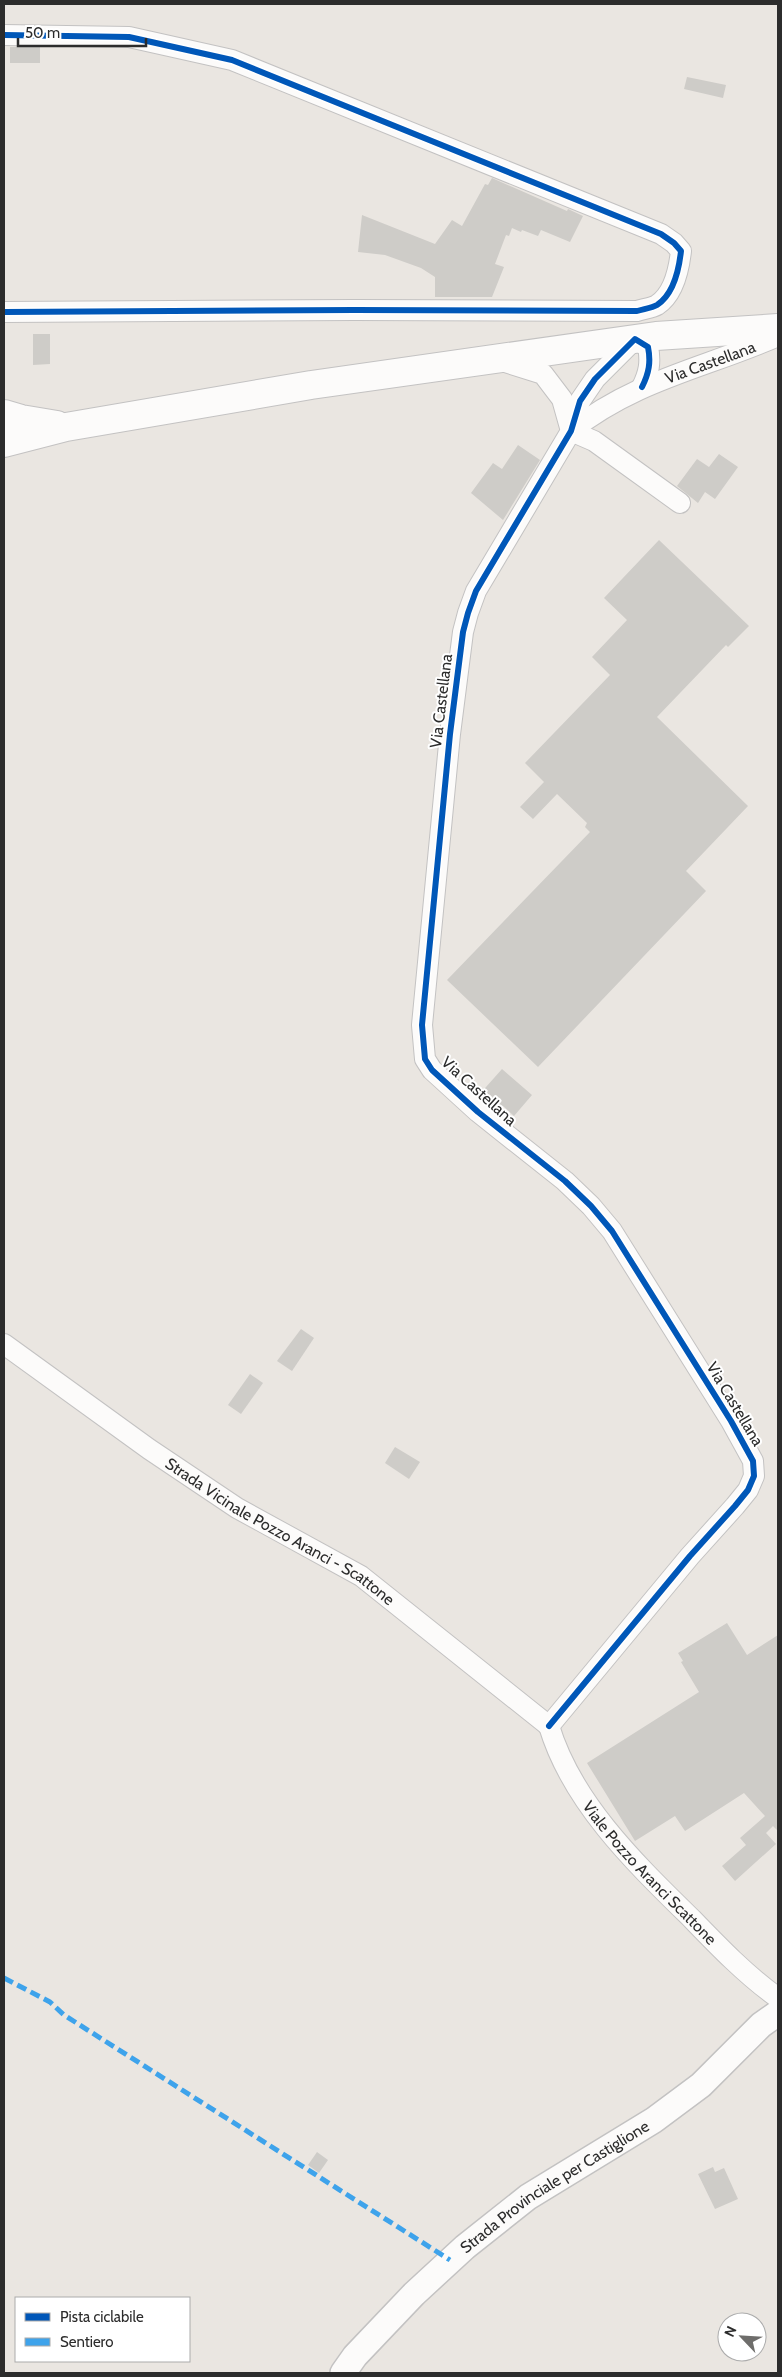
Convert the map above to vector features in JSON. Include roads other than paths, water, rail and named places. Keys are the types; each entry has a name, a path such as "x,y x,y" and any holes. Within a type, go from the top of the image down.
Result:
{"main road":[{"path":"4,443 66,427 311,385 635,339 778,328"},
{"path":"4,414 21,420 52,423 66,427"}],"street":[{"path":"4,35 129,37 232,60 661,234 674,243 680,251 679,268 669,292 657,305 637,311 4,312"},
{"name":"Via Castellana","path":"571,432 589,417 642,387 778,336"},
{"name":"Via Castellana","path":"549,1726 690,1556 735,1506 748,1490 754,1476 753,1461 731,1421 612,1231 591,1206 564,1180 478,1112 432,1070 425,1059 422,1045 430,926 450,734 463,632 476,591 571,432 580,401 590,386 635,339 648,347 651,359 648,374 642,387"},
{"path":"494,359 543,374 562,399 571,432 594,441 680,502"},
{"name":"Strada Vicinale Pozzo Aranci - Scattone","path":"4,1344 149,1449 237,1508 361,1576 549,1726"},
{"name":"Viale Pozzo Aranci Scattone","path":"549,1726 565,1766 599,1820 657,1884 741,1968 778,1998"},
{"name":"Strada Provinciale per Castiglione","path":"343,2373 355,2356 414,2294 465,2246 528,2197 646,2125 685,2097 707,2079 761,2025 778,2012"}]}
